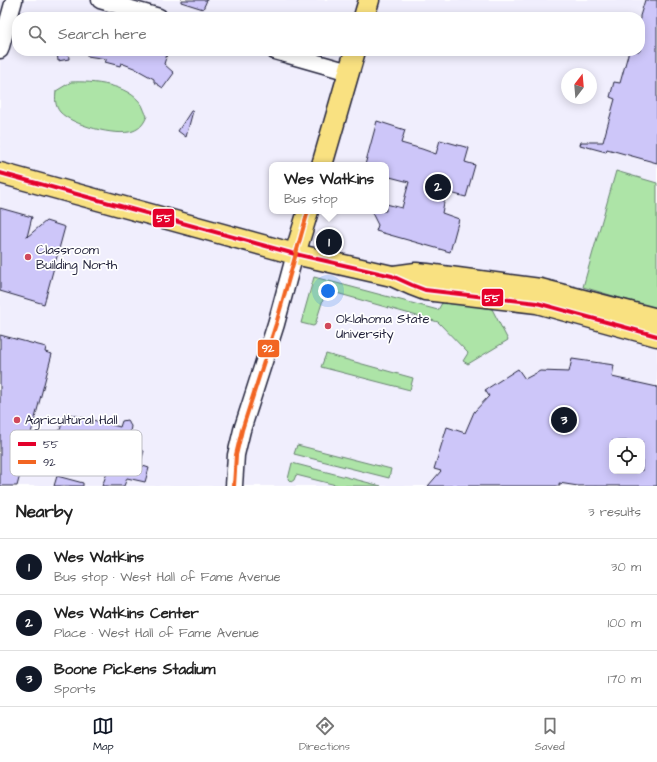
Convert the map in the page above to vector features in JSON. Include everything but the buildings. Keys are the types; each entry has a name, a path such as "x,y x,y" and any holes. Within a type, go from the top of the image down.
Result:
{"main road":[{"path":"365,12 369,0"},
{"path":"323,162 353,56"},
{"path":"0,173 295,254 392,276 412,286 425,290 537,303 657,336"},
{"path":"295,254 307,214"},
{"path":"392,276 427,274 540,289 657,319"}],"street":[{"path":"0,50 14,0"},
{"path":"100,0 142,12"},
{"path":"292,56 348,72"},
{"path":"234,486 236,455 242,430 276,324 295,254"}],"shaded area":[{"name":"Oklahoma State University","path":"0,0 657,0 657,486 0,486"}],"green space":[{"path":"71,82 99,83 110,85 128,92 142,105 147,116 146,119 138,128 133,131 125,132 95,129 74,121 60,112 56,105 56,91"},
{"path":"616,171 657,183 657,311 654,310 654,308 583,287"},
{"path":"314,277 438,310 442,303 449,302 492,309 508,340 468,364 463,361 468,353 438,322 326,290 315,325 313,326 301,323"},
{"path":"326,354 413,378 410,390 321,367"},
{"path":"297,445 391,469 389,478 294,454"},
{"path":"292,463 381,486 340,486 296,475 294,480 291,482 288,479"}],"transit line":[{"name":"55","path":"0,173 295,254 392,276 425,290 537,303 657,336"},
{"name":"92","path":"234,486 236,455 242,430 276,324 307,214"}],"place":[{"name":"Wes Watkins Center","path":"438,187"},
{"name":"Wes Watkins","path":"329,242"},
{"name":"Classroom Building North","path":"28,257"},
{"name":"Oklahoma State University","path":"328,326"},
{"name":"Agricultural Hall","path":"17,420"},
{"name":"Boone Pickens Stadium","path":"564,420"}]}
